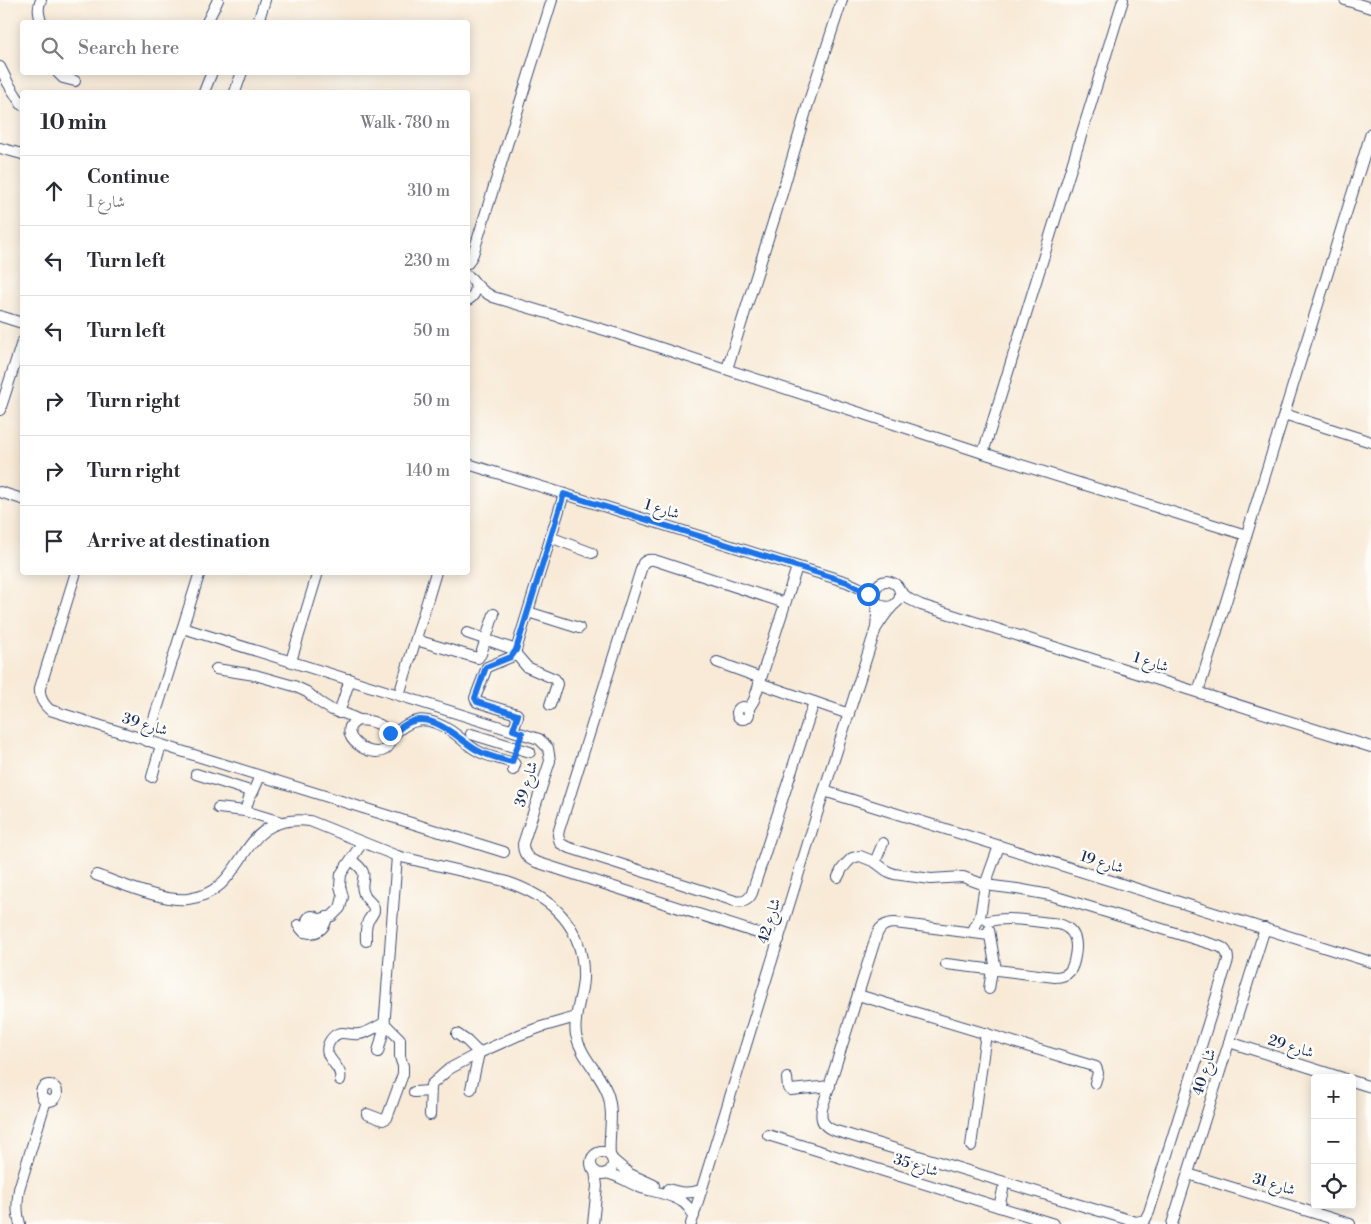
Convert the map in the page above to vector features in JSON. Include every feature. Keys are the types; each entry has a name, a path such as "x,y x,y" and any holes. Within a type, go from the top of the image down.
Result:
{"street":[{"path":"41,0 38,7 41,20"},
{"path":"209,20 218,0"},
{"path":"259,20 265,0"},
{"path":"470,298 475,292 470,259 552,0"},
{"path":"727,369 808,104 842,0"},
{"path":"983,453 1122,0"},
{"path":"1345,0 1371,8"},
{"path":"0,67 20,102"},
{"path":"60,75 63,78 75,81"},
{"path":"205,90 211,75"},
{"path":"236,90 241,75"},
{"path":"1198,692 1371,133"},
{"path":"0,148 20,153"},
{"path":"472,280 483,291 493,297 618,334 983,453 1246,534"},
{"path":"470,300 493,297"},
{"path":"0,316 20,322"},
{"path":"0,410 20,348"},
{"path":"1284,414 1371,442"},
{"name":"شارع 1","path":"470,465 847,582 879,584"},
{"path":"0,492 20,498"},
{"path":"391,737 406,724 423,720 442,726 481,752 512,766 516,748 517,714 478,702 475,698 486,667 511,657 515,652 564,494"},
{"path":"550,537 592,552"},
{"path":"786,603 654,560 646,560 643,563 559,830 560,843 567,847 735,901 744,902 752,893 814,702"},
{"path":"748,710 754,700 797,567"},
{"name":"شارع 39","path":"75,575 40,688 43,703 50,710 504,852"},
{"path":"147,741 199,575"},
{"path":"291,661 317,575"},
{"path":"399,695 435,575"},
{"path":"890,581 900,591 900,597 893,605 884,607 875,600 875,589 884,582 890,581"},
{"name":"شارع 1","path":"847,582 875,600"},
{"name":"شارع 1","path":"900,591 909,599 921,605 1371,746"},
{"name":"شارع 42","path":"692,1220 876,628 875,600"},
{"name":"شارع 1","path":"893,605 921,605"},
{"name":"شارع 42","path":"876,628 893,605"},
{"path":"528,612 579,628"},
{"path":"416,640 476,658 481,654 494,614"},
{"name":"شارع 39","path":"182,628 539,739 544,743 550,754 550,761 523,844 524,854 527,857 536,862 779,940"},
{"path":"467,633 515,652 527,667 555,679 557,684 550,705"},
{"path":"717,662 760,681 849,714"},
{"path":"216,669 255,675 294,686 307,692 325,706 339,713 382,726 390,733 391,741 387,749 381,752 374,752 359,746 349,734 339,713 350,680"},
{"path":"349,734 352,724 359,720"},
{"path":"471,734 530,752"},
{"path":"152,776 162,745"},
{"path":"196,774 251,792"},
{"path":"245,812 251,792 254,792 260,776"},
{"name":"شارع 19","path":"824,791 1371,962"},
{"path":"218,808 245,812 281,822"},
{"path":"96,875 172,899 189,899 205,895 219,886 231,874 250,844 259,834 270,826 296,820 310,822 397,856 504,881 521,886 537,894 552,905 564,918 572,929 581,954 583,980 576,1018 576,1035 585,1057 607,1093 612,1117 608,1155 613,1162 611,1169 601,1172"},
{"path":"309,922 332,916 340,908 343,897 340,886 341,874 362,843"},
{"path":"875,862 883,843"},
{"path":"972,932 979,921 985,885 999,846"},
{"path":"378,1052 382,1042 384,1023 397,856"},
{"path":"838,878 842,868 854,857 860,856 875,862 894,874 931,879 963,877 985,885 1050,895 1218,946 1225,950 1228,956 1227,963 1150,1212 1145,1220 1136,1222 1004,1186 828,1128 824,1124 821,1114 878,932 885,925 895,923 989,935"},
{"path":"351,860 359,865 363,871 363,891 374,907 366,928 366,941"},
{"path":"981,912 988,921 994,970 989,989"},
{"path":"946,964 1061,977 1066,975 1073,966 1076,942 1069,929 1059,924 1008,918 988,921"},
{"name":"شارع 40","path":"1172,1224 1265,928"},
{"path":"858,995 1096,1067 1098,1073 1095,1083"},
{"path":"430,1115 432,1083 444,1073 478,1053 526,1032 576,1018"},
{"path":"340,1080 340,1072 329,1058 328,1046 330,1040 338,1033 359,1034 384,1023"},
{"path":"367,1114 383,1120 386,1119 403,1074 400,1040 384,1023"},
{"path":"972,1146 986,1033"},
{"path":"457,1034 478,1053"},
{"name":"شارع 29","path":"1229,1042 1330,1074"},
{"path":"471,1089 478,1053"},
{"path":"787,1078 788,1088 791,1090 830,1086"},
{"path":"1356,1082 1371,1087"},
{"path":"414,1092 430,1091"},
{"path":"20,1224 16,1203 19,1188 46,1100"},
{"name":"شارع 35","path":"768,1134 1054,1224"},
{"path":"692,1220 684,1203 678,1199 637,1186 620,1176 601,1172 591,1165 592,1158 598,1153 608,1155 624,1170 644,1181 680,1193 701,1190"},
{"path":"593,1224 597,1186 601,1172"},
{"name":"شارع 31","path":"1188,1174 1350,1224"},
{"path":"999,1207 1004,1186"}],"route":[{"path":"390,733 391,737 406,724 414,721 432,722 451,731 481,752 512,762 522,733 513,730 518,715 477,702 475,698 486,667 511,657 516,650 564,494 847,582 868,594"}]}
